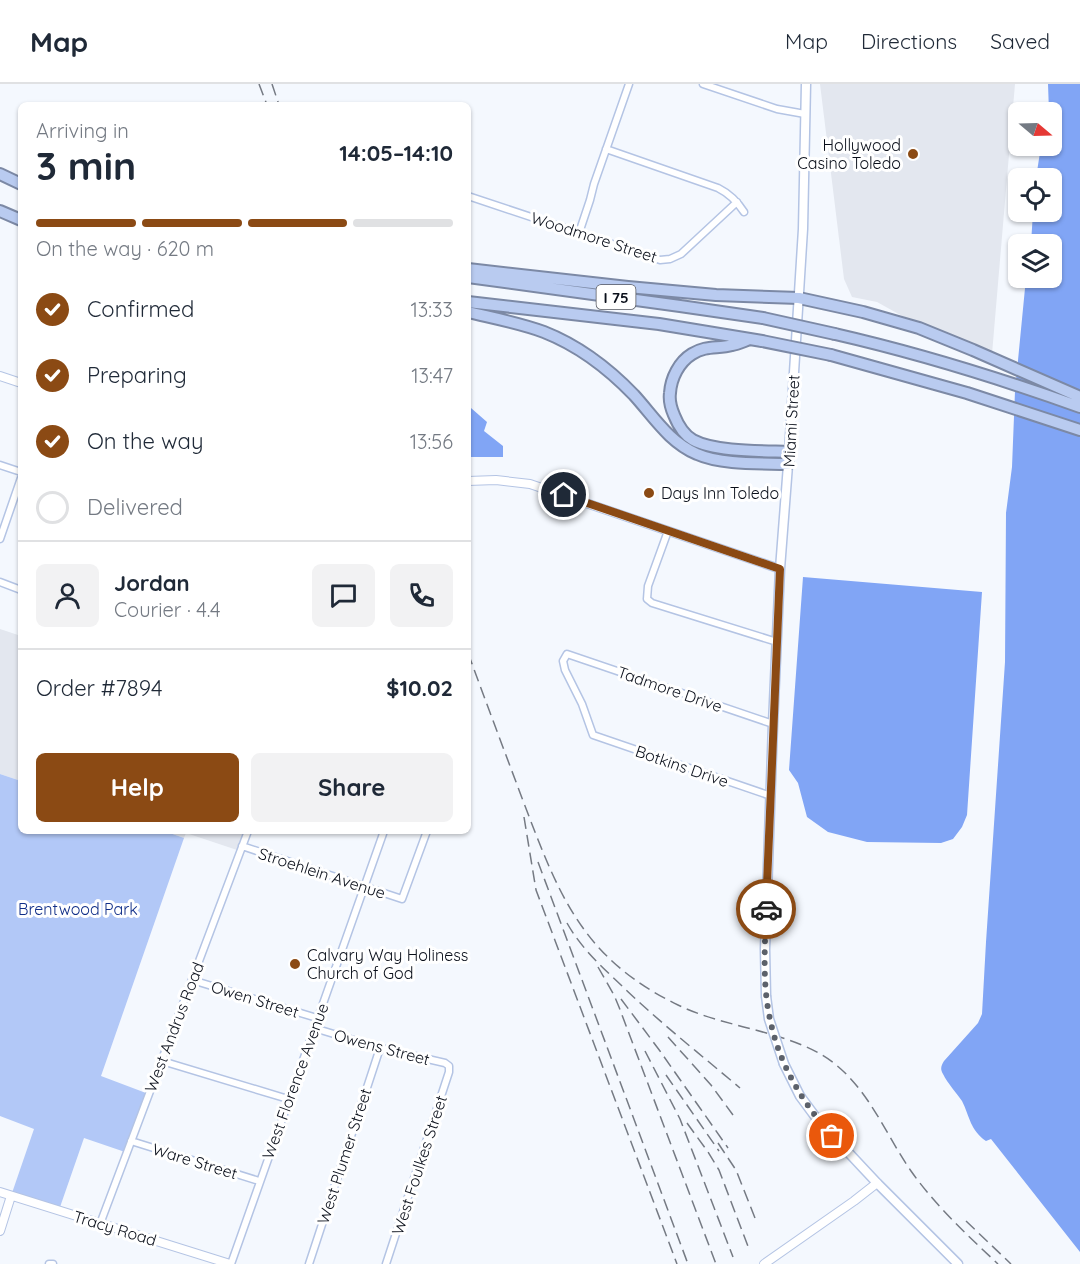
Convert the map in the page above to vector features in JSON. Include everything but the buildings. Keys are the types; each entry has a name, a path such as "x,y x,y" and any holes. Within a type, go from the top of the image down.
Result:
{"highway":[{"path":"0,174 18,183"},
{"path":"0,210 18,219"},
{"path":"471,269 716,295 799,298 863,312 919,328 1080,397"},
{"name":"I 75","path":"471,277 763,318 896,348 1020,385 1080,407"},
{"name":"I 75","path":"471,302 659,324 762,341 831,356 967,393 1080,430"},
{"path":"471,313 544,332 580,351 606,369 677,443 698,455 723,460 788,464"},
{"path":"750,339 731,346 707,347 690,354 677,368 671,383 671,409 678,424 694,441 719,448 789,452"}],"main road":[{"name":"Miami Street","path":"806,84 803,229 780,569 773,724 765,949 766,996 769,1019 784,1064 800,1096 817,1119 877,1183 958,1264"}],"street":[{"path":"579,233 629,84"},
{"path":"703,84 777,109 805,114"},
{"path":"606,149 718,188 730,195 744,212"},
{"name":"Woodmore Street","path":"471,197 654,258 670,259 687,248 737,202"},
{"path":"0,376 18,382"},
{"path":"0,465 18,471"},
{"path":"471,482 496,480 530,484 780,569"},
{"path":"0,539 18,487"},
{"path":"668,531 648,586 646,599 655,604 777,642"},
{"path":"0,582 18,589"},
{"name":"Tadmore Drive","path":"593,735 582,704 565,670 563,662 567,654 773,724"},
{"name":"Botkins Drive","path":"593,735 771,796"},
{"name":"West Andrus Road","path":"100,1224 247,834"},
{"name":"West Florence Avenue","path":"230,1264 383,834"},
{"name":"Stroehlein Avenue","path":"243,846 402,900 426,834"},
{"name":"Owen Street","path":"192,980 317,1018"},
{"name":"Owens Street","path":"314,1028 380,1048 442,1062 449,1066"},
{"name":"West Plumer Street","path":"309,1264 380,1048"},
{"path":"162,1061 288,1099"},
{"name":"West Foulkes Street","path":"386,1264 449,1066"},
{"name":"Ware Street","path":"131,1141 259,1181"},
{"path":"764,1264 877,1183"},
{"name":"Tracy Road","path":"0,1192 230,1264"},
{"path":"0,1231 11,1196"}],"shaded area":[{"path":"820,84 1015,84 1013,102 1008,102 1009,156 992,354 904,317 877,302 852,297 844,279"},
{"path":"0,629 18,635 18,780 0,774"},
{"path":"173,834 186,834 184,838"},
{"path":"189,834 243,834 237,850"}],"green space":[{"name":"Brentwood Park","path":"0,774 18,780 18,834 173,834 184,838 101,1076 146,1093 125,1152 84,1138 59,1210 12,1193 34,1129 0,1116"}],"water":[{"path":"1048,84 1080,84 1080,1252 991,1139 986,1141 977,1132 962,1101 941,1069 944,1061 978,1023 982,1014 1005,662 1006,513 1012,467 1015,391 1025,288 1062,288 1062,234 1032,234 1032,222 1062,222 1062,168 1038,168 1039,156 1062,156 1062,102 1049,102"},
{"path":"471,408 487,422 484,431 503,446 503,457 471,457"},
{"path":"803,577 982,592 967,815 953,839 941,843 867,842 828,832 807,817 798,783 789,770"}],"railway":[{"path":"259,84 266,102"},
{"path":"272,84 278,102"},
{"path":"471,661 548,864 577,920 596,944 618,966 645,987 678,1005 717,1020 800,1044 835,1064 858,1087 868,1101 920,1184 998,1264"},
{"path":"524,817 536,890 677,1264"},
{"path":"538,862 688,1264"},
{"path":"567,923 585,949 635,999 740,1088"},
{"path":"598,967 619,1007 716,1264"},
{"path":"621,999 728,1148"},
{"path":"668,1037 711,1085 733,1115"},
{"path":"645,1051 680,1119 733,1257"},
{"path":"666,1075 719,1151"},
{"path":"687,1123 719,1170 749,1249"},
{"path":"718,1143 736,1170 757,1223"},
{"path":"966,1221 1011,1264"}],"way so far":[{"path":"766,909 765,976 769,1019 784,1064 800,1096 832,1136"}],"place":[{"name":"Hollywood Casino Toledo","path":"913,154"},
{"name":"Days Inn Toledo","path":"649,493"},
{"name":"Calvary Way Holiness Church of God","path":"295,964"}],"route":[{"path":"564,495 780,569 766,909"}]}
